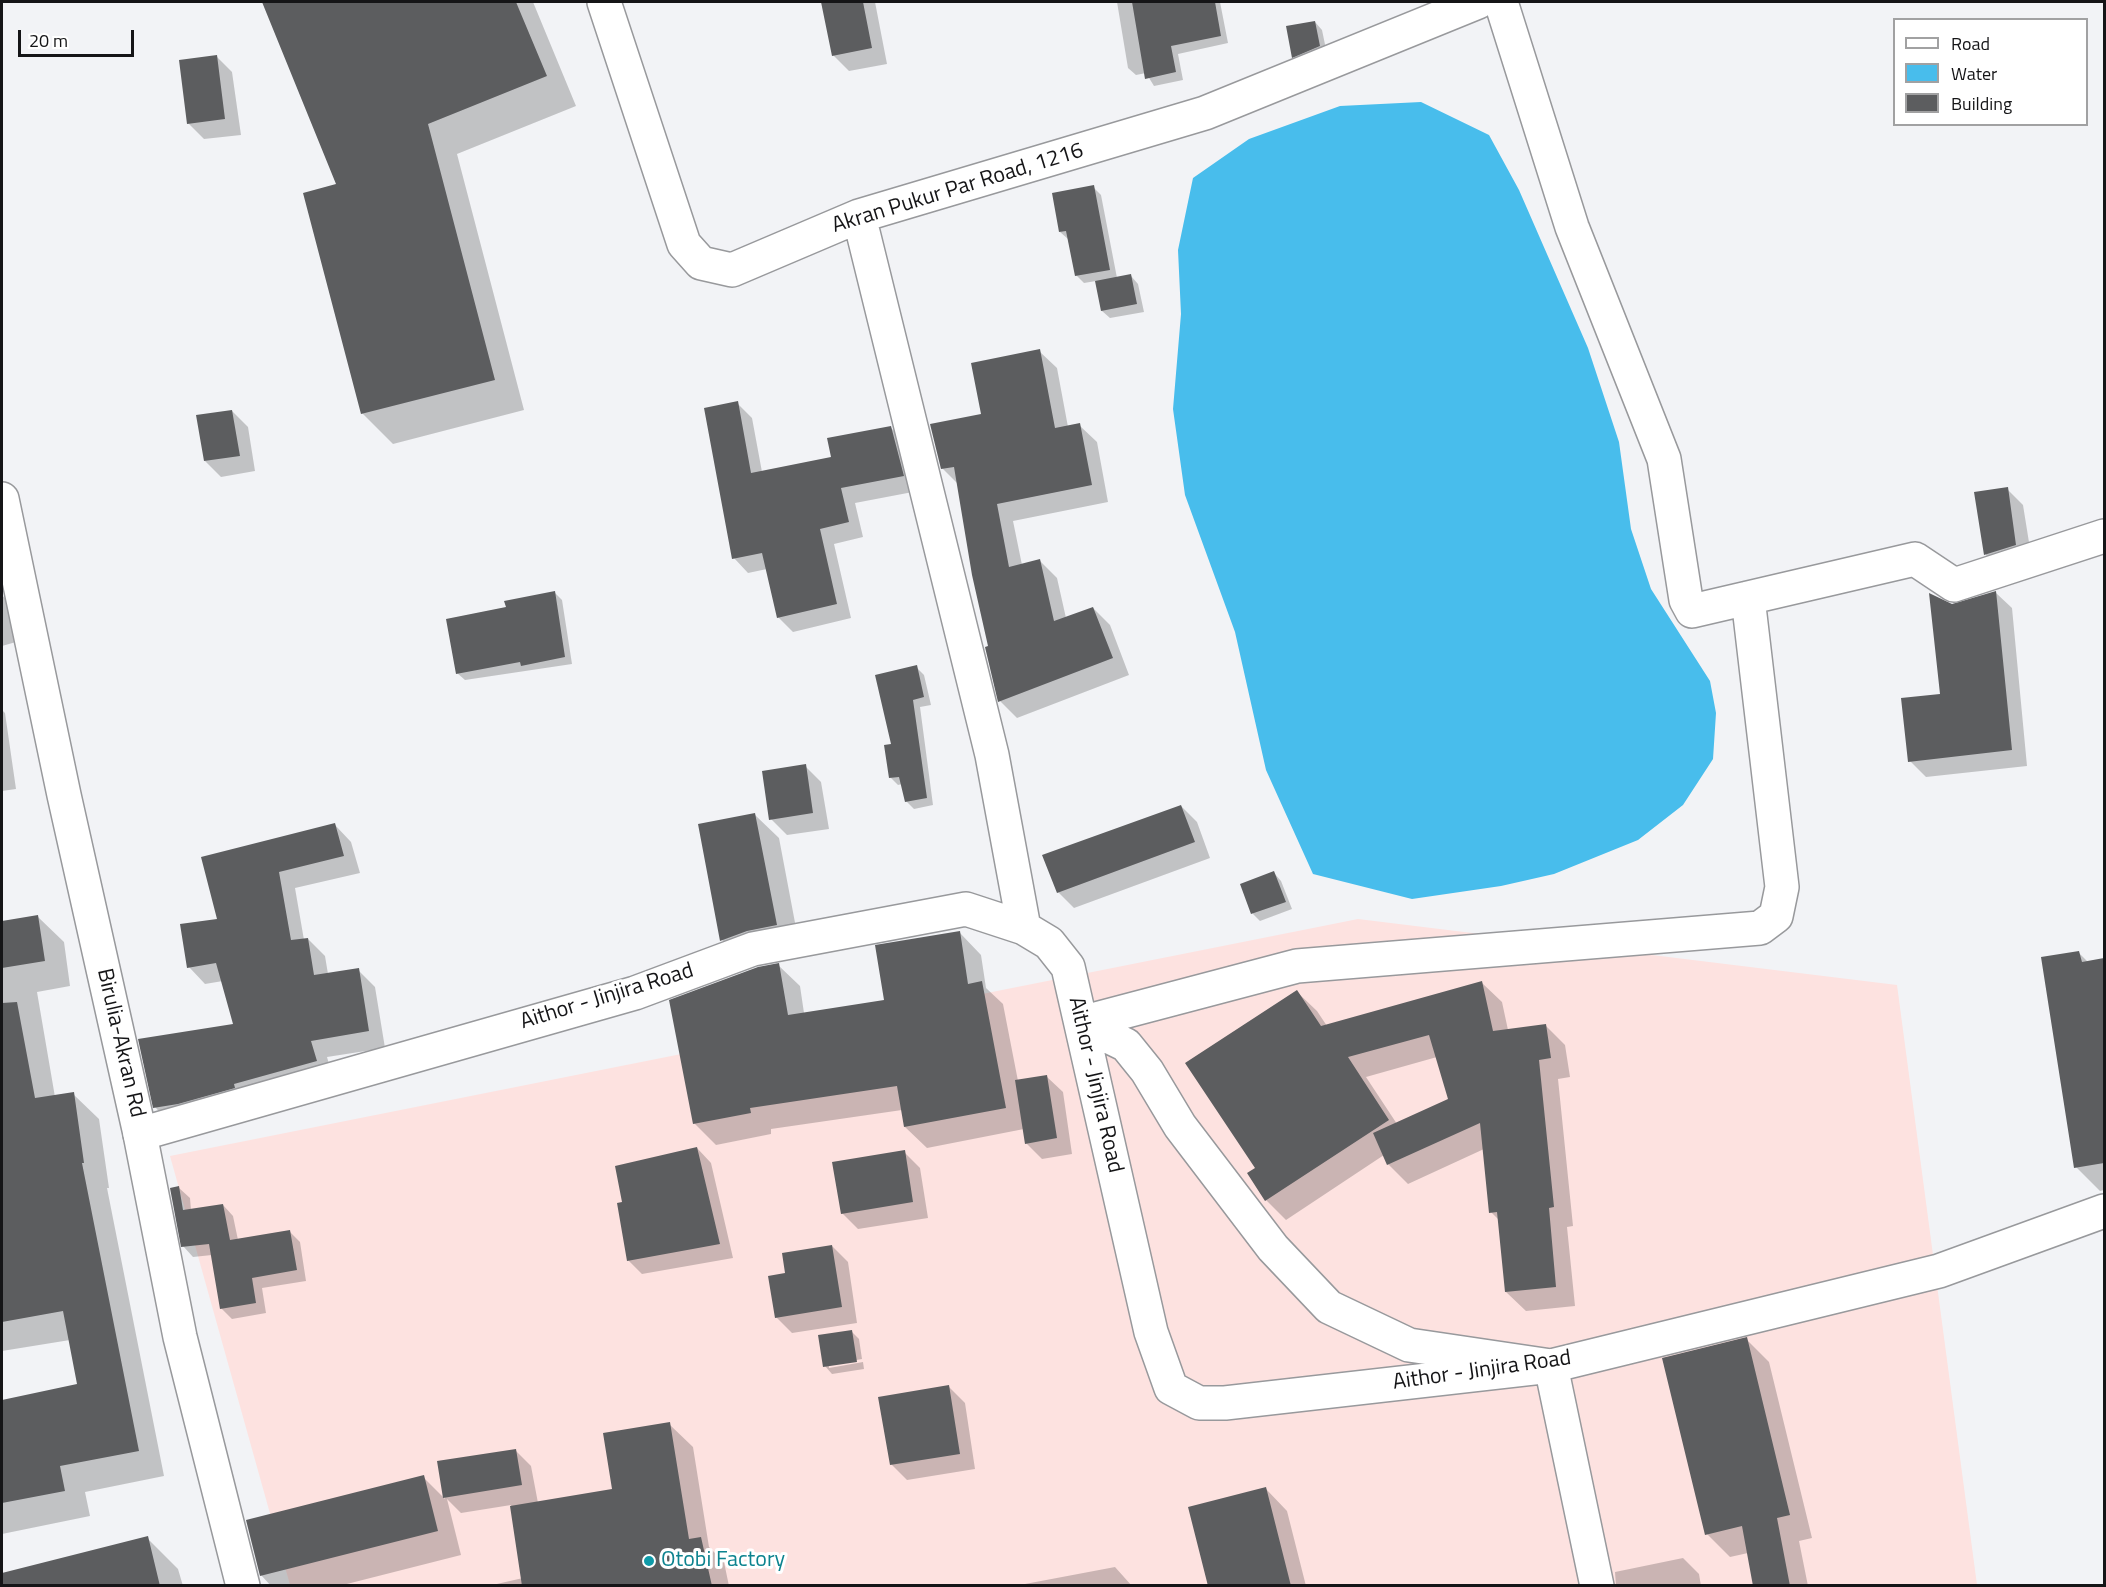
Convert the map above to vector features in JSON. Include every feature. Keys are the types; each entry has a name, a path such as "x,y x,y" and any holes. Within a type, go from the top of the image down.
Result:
{"main road":[{"name":"Akran Pukur Par Road, 1216","path":"604,2 684,244 701,263 732,270 859,216 1205,113 1478,2"},
{"path":"1501,2 1572,227 1664,459 1686,600 1692,611 1708,610 1748,598 1915,559 1954,585 2104,536"},
{"path":"859,216 992,755 1024,928"},
{"name":"Birulia-Akran Rd","path":"2,499 66,807 140,1134 180,1337 243,1586"},
{"path":"1081,1023 1297,966 1760,928 1776,916 1782,887 1748,598"},
{"name":"Aithor - Jinjira Road","path":"140,1134 635,993 753,949 966,909 1024,928 1049,944 1068,967 1152,1332 1171,1388 1199,1403 1551,1366 1939,1271 2104,1211"},
{"path":"1081,1023 1126,1045 1147,1071 1180,1126 1273,1248 1329,1307 1409,1344 1551,1366 1597,1586"}],"shaded area":[{"path":"1358,919 1897,985 1977,1585 290,1585 170,1156"}],"water":[{"path":"1421,102 1489,135 1519,190 1588,348 1619,442 1631,529 1651,589 1710,681 1716,713 1713,759 1683,805 1638,840 1554,874 1501,886 1412,899 1313,874 1266,770 1235,632 1185,495 1173,409 1181,314 1178,250 1193,178 1249,139 1340,106"}],"building":[{"path":"262,2 516,2 547,76 428,124 495,380 361,414 303,193 336,184"},
{"path":"821,2 863,2 872,48 832,56"},
{"path":"1132,2 1215,2 1221,36 1171,46 1176,72 1145,79"},
{"path":"1315,21 1320,46 1292,58 1286,26"},
{"path":"217,55 225,119 187,124 179,60"},
{"path":"1094,185 1110,270 1075,276 1066,231 1059,232 1052,193"},
{"path":"1131,274 1137,304 1101,311 1095,281"},
{"path":"1040,349 1055,428 1080,423 1092,485 997,504 1009,567 1040,559 1054,621 1093,607 1113,658 998,702 985,647 988,646 972,575 954,467 941,469 930,424 981,414 971,363"},
{"path":"738,401 751,473 831,457 827,438 891,426 904,476 841,488 849,522 820,529 837,604 777,618 762,553 732,559 704,408"},
{"path":"232,410 240,456 204,461 196,415"},
{"path":"2008,487 2016,545 1984,555 1974,492"},
{"path":"555,591 565,657 521,666 520,662 456,674 446,619 506,607 504,601"},
{"path":"1996,591 2012,750 1908,762 1901,698 1940,694 1929,593 1952,604"},
{"path":"917,665 924,697 913,700 927,798 905,802 899,777 889,778 884,745 891,744 875,675"},
{"path":"806,764 813,813 769,820 762,771"},
{"path":"1181,805 1195,842 1057,893 1042,855"},
{"path":"755,813 777,925 747,931 720,941 698,824"},
{"path":"335,823 344,856 279,872 291,940 308,938 314,975 359,968 369,1031 311,1041 317,1061 234,1084 235,1088 178,1104 153,1108 138,1039 233,1024 216,963 187,968 180,924 217,919 201,857"},
{"path":"1274,871 1286,902 1251,914 1240,884"},
{"path":"38,915 45,961 2,968 2,921"},
{"path":"960,931 968,984 982,981 1006,1108 904,1127 897,1086 750,1108 751,1113 693,1124 669,1000 758,967 779,963 788,1015 884,1000 875,945"},
{"path":"2079,951 2082,962 2104,958 2104,1163 2074,1168 2041,957"},
{"path":"1482,981 1493,1031 1546,1024 1551,1058 1539,1060 1554,1207 1549,1208 1556,1287 1505,1292 1497,1212 1489,1213 1480,1123 1387,1165 1373,1133 1448,1099 1429,1035 1348,1057 1389,1120 1265,1201 1247,1173 1255,1168 1185,1063 1297,990 1321,1026"},
{"path":"17,1002 35,1098 74,1092 84,1163 82,1163 139,1451 60,1466 65,1491 2,1503 2,1400 77,1384 63,1311 2,1322 2,1003"},
{"path":"1047,1075 1057,1138 1025,1144 1015,1080"},
{"path":"697,1147 720,1244 627,1261 617,1203 622,1202 615,1166"},
{"path":"905,1150 913,1202 841,1214 832,1162"},
{"path":"179,1186 183,1210 223,1204 230,1240 290,1230 297,1270 252,1278 256,1303 220,1309 209,1244 181,1247 170,1188"},
{"path":"832,1245 842,1307 775,1318 768,1276 785,1273 782,1253"},
{"path":"852,1330 857,1362 823,1367 818,1335"},
{"path":"1747,1337 1790,1515 1777,1518 1790,1586 1753,1586 1742,1526 1705,1535 1662,1358"},
{"path":"949,1385 960,1454 890,1465 878,1397"},
{"path":"670,1422 689,1539 701,1537 712,1586 522,1586 510,1506 612,1489 603,1433"},
{"path":"516,1449 522,1485 443,1498 437,1461"},
{"path":"424,1475 438,1531 260,1576 246,1520"},
{"path":"1266,1487 1291,1586 1208,1586 1188,1507"},
{"path":"148,1536 160,1586 2,1586 2,1573"}],"place":[{"name":"Otobi Factory","path":"649,1561"}]}
